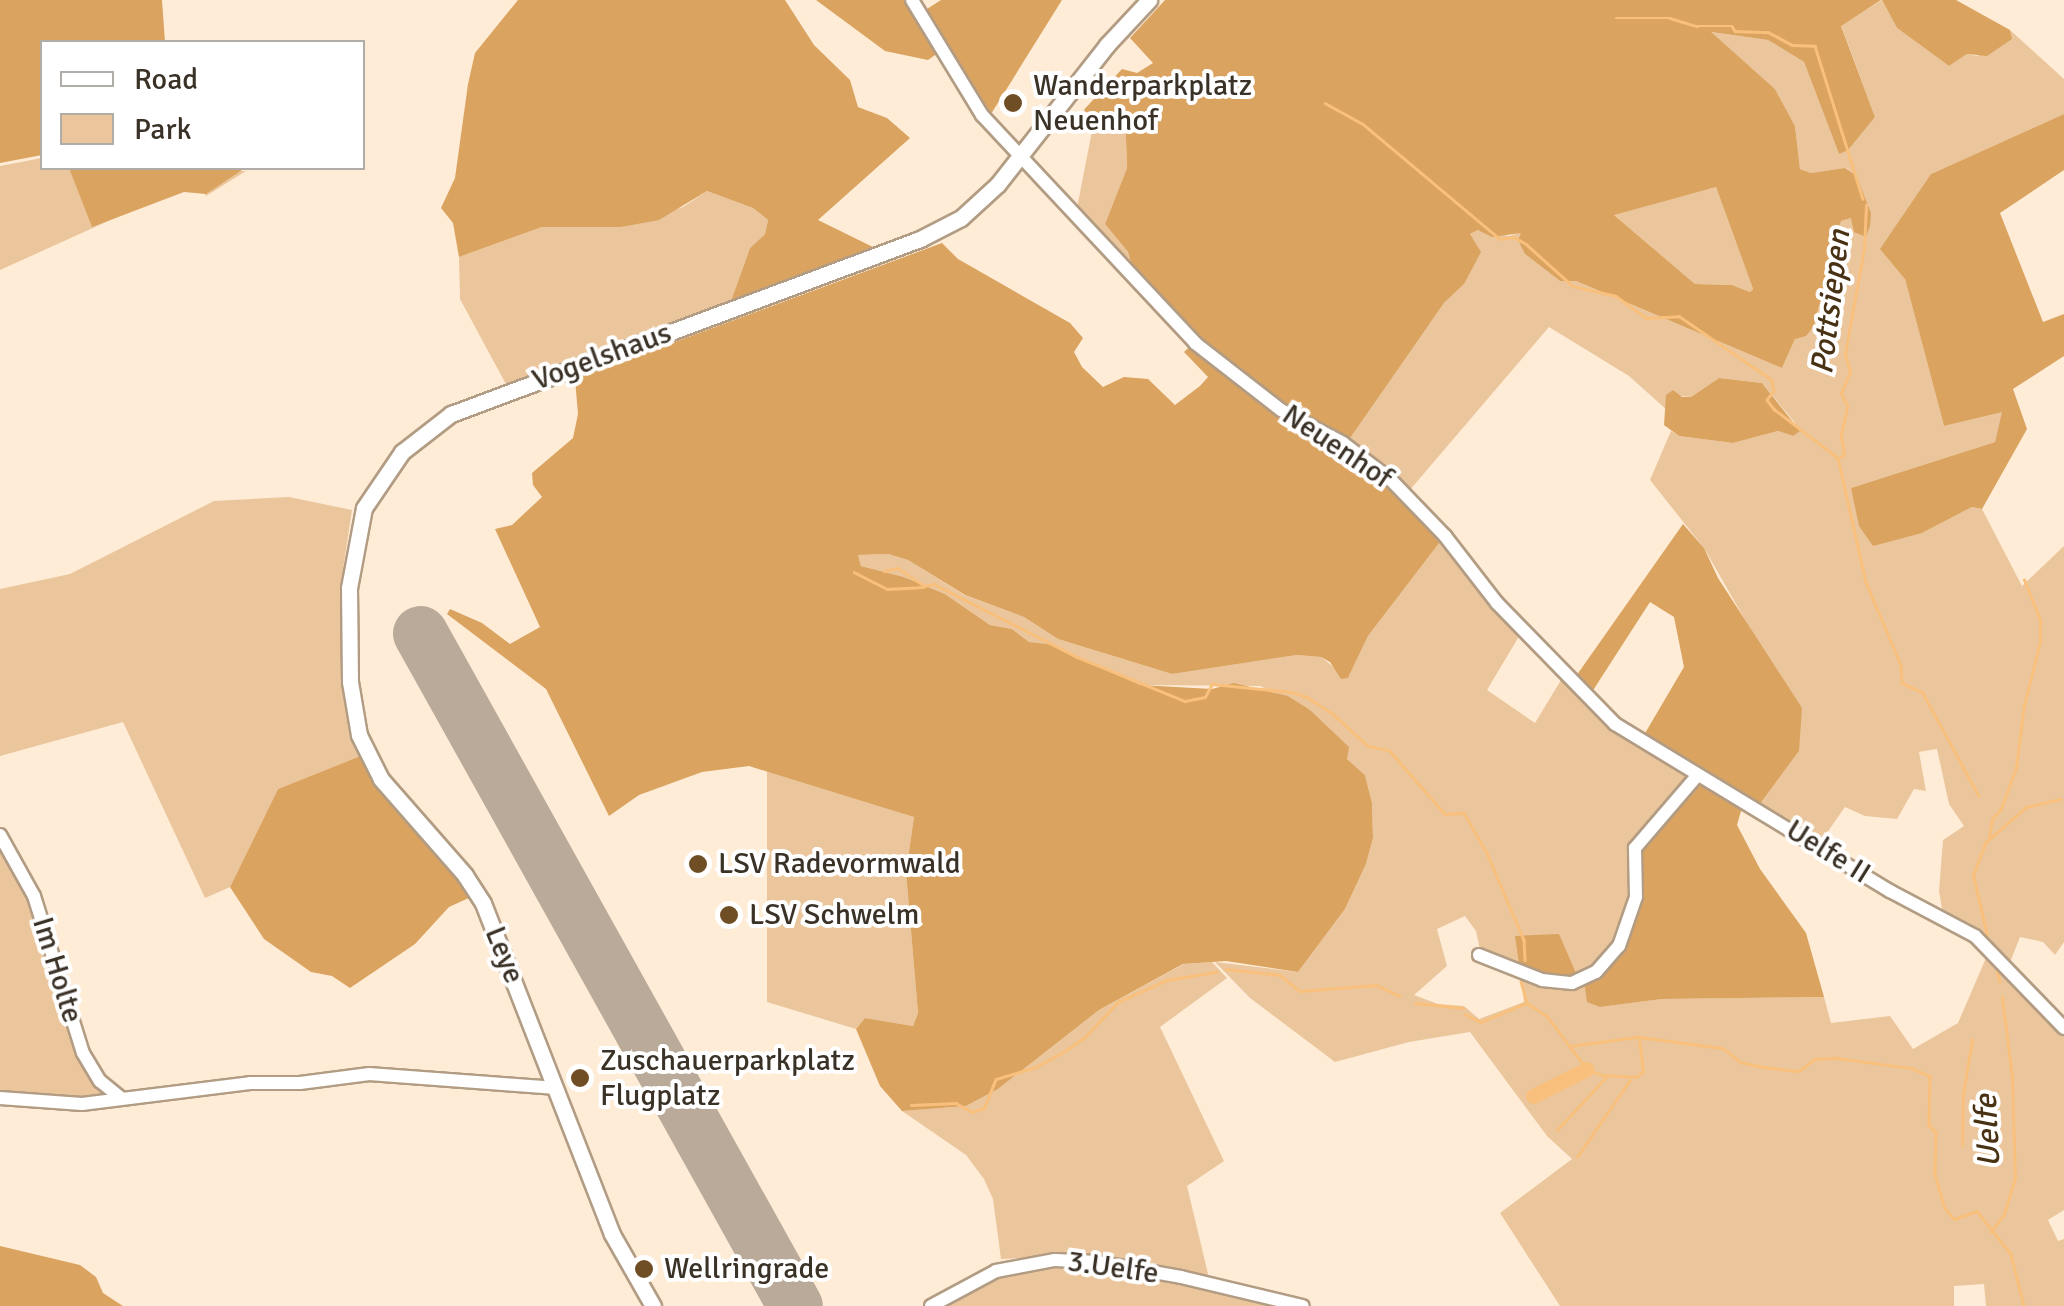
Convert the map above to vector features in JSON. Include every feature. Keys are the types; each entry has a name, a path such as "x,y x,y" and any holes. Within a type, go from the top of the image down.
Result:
{"main road":[{"path":"1019,159 1106,45 1149,0"},
{"name":"Vogelshaus","path":"350,682 349,588 358,522 374,489 417,436 472,404 934,233 980,202 1019,159"},
{"name":"Leye","path":"350,682 360,736 381,779 465,874 483,903 622,1252 653,1306"}],"street":[{"name":"Neuenhof","path":"912,0 932,27 963,90 1019,159 1209,356 1291,416 1379,468 1445,536 1496,603 1602,712 1696,777"},
{"name":"Uelfe II","path":"1696,777 1797,832 1906,900 1960,926 2001,959 2064,1028"},
{"path":"1479,955 1542,980 1572,983 1596,972 1619,946 1636,897 1635,848 1696,777"},
{"name":"Im Holte","path":"0,835 34,896 83,1053 100,1081 122,1099"},
{"path":"0,1098 45,1105 370,1074 556,1088"},
{"name":"3.Uelfe","path":"930,1306 996,1271 1055,1260 1165,1274 1277,1296 1303,1306"}],"green space":[{"path":"1882,0 1897,28 1949,66 1967,54 1977,56 2011,39 2010,30 2064,79 2064,114 1931,174 1905,279 1944,426 2003,411 1995,442 1851,488 1904,536 1922,533 1972,507 1982,509 2022,586 2064,546 2064,942 2055,955 2043,942 2020,937 2009,965 1943,915 1939,891 1943,840 1964,826 1949,804 1937,749 1919,752 1926,791 1914,789 1897,819 1865,816 1845,807 1819,844 1757,808 1799,751 1748,625 1704,548 1650,480 1671,431 1679,436 1733,443 1778,431 1793,436 1795,423 1762,383 1719,378 1691,397 1666,395 1667,410 1629,376 1549,327 1409,491 1346,442 1444,303 1464,284 1470,234 1478,230 1509,236 1522,232 1525,254 1560,281 1576,281 1782,368 1795,339 1814,326 1841,221 1851,218 1856,175 1846,168 1811,173 1800,169 1795,126 1775,89 1710,32 1768,40 1804,62 1839,154 1875,117 1841,25"},
{"path":"1125,105 1127,168 1105,224 1128,252 1132,267 1077,208 1092,131"},
{"path":"40,158 40,170 246,171 206,196 199,180 0,270 0,166"},
{"path":"1716,187 1753,289 1750,292 1732,285 1695,284 1613,214"},
{"path":"707,191 753,208 768,220 765,234 750,248 731,301 508,388 460,299 459,257 542,227 621,227 683,207"},
{"path":"289,497 352,510 343,569 343,674 348,713 363,755 278,789 230,887 205,898 123,722 0,756 0,589 70,574 214,501"},
{"path":"1443,538 1521,633 1487,690 1535,723 1564,675 1586,698 1694,777 1637,881 1618,945 1587,977 1520,971 1480,950 1476,931 1465,916 1437,929 1447,966 1414,995 1438,1004 1464,1006 1479,1019 1524,1002 1521,975 1584,980 1600,1007 1662,999 1824,997 1831,1023 1890,1016 1913,1049 1958,1023 1989,951 2064,1030 2064,1210 2048,1220 2058,1241 2064,1239 2064,1306 1986,1306 1984,1284 1954,1286 1954,1306 1560,1306 1500,1213 1572,1159 1547,1136 1470,1032 1409,1042 1335,1062 1250,998 1215,962 1298,972 1345,909 1366,864 1373,838 1372,803 1365,775 1347,759 1310,710 1260,686 1140,685 1048,644 1029,642 1012,629 990,625 945,594 904,577 861,566 858,555 888,554 908,560 964,595 1024,617 1058,639 1172,674 1297,655 1321,657 1348,678 1368,636"},
{"path":"767,769 914,817 906,872 918,1013 913,1026 865,1018 856,1029 767,1002"},
{"path":"0,836 21,871 76,1036 114,1098 0,1097"},
{"path":"1212,962 1227,978 1160,1027 1224,1161 1187,1186 1209,1278 1040,1257 1001,1259 993,1199 984,1179 966,1155 902,1111 966,1106 998,1089 1099,1010 1184,964"},
{"path":"1074,1264 1275,1302 1275,1306 939,1306 1011,1271"}],"shaded area":[{"path":"0,0 162,0 165,40 40,40 40,155 0,163"},
{"path":"518,0 785,0 814,45 850,80 858,107 887,118 910,138 818,220 875,248 731,301 750,248 765,234 768,220 753,208 707,191 659,220 621,227 542,227 459,257 453,223 441,208 455,178 475,53"},
{"path":"816,0 907,0 919,14 941,0 1062,0 991,114 973,96 948,46 928,60 885,51"},
{"path":"1165,0 1881,0 1841,26 1875,117 1848,150 1839,154 1804,62 1768,40 1711,32 1775,89 1795,126 1800,169 1811,173 1845,168 1856,175 1871,213 1870,226 1866,237 1854,232 1851,218 1841,221 1814,326 1806,336 1795,339 1782,368 1576,281 1560,281 1525,254 1518,240 1521,233 1492,237 1478,230 1470,234 1481,252 1464,284 1444,303 1343,448 1443,538 1368,636 1348,678 1341,679 1330,662 1321,657 1297,655 1172,674 1058,639 1024,617 965,595 908,560 888,554 858,555 861,566 904,577 945,594 990,625 1012,629 1029,642 1048,644 1140,685 1212,689 1234,683 1288,696 1310,710 1349,747 1347,759 1365,775 1372,803 1373,838 1366,864 1345,909 1298,972 1226,961 1183,964 1099,1010 998,1089 966,1106 902,1111 880,1086 856,1029 865,1018 913,1026 918,1013 906,872 914,817 749,766 702,772 639,795 609,816 546,689 447,614 450,609 482,623 510,644 540,627 495,529 512,525 542,497 533,485 532,473 573,438 578,414 575,379 942,243 958,259 1070,323 1083,338 1074,352 1082,367 1103,387 1124,377 1148,379 1175,405 1200,386 1208,377 1184,352 1198,339 1132,267 1128,252 1105,224 1127,168 1125,106 1092,131 1078,116 1122,69 1137,73 1153,63 1130,38","holes":["1716,187 1753,289 1750,292 1732,285 1695,284 1614,215"]},
{"path":"1882,0 1956,0 2010,30 2012,39 1987,56 1967,54 1949,66 1897,28"},
{"path":"2064,114 2064,170 2000,213 2043,322 2064,314 2064,356 2013,389 2027,429 1982,509 1972,507 1922,533 1873,546 1859,526 1851,488 1995,442 2002,412 1944,426 1905,279 1880,249 1931,174"},
{"path":"70,170 242,170 206,194 184,192 92,227"},
{"path":"1719,378 1762,383 1800,431 1793,436 1778,431 1733,443 1679,436 1664,425 1666,395 1673,390 1682,397 1691,397"},
{"path":"1683,524 1704,548 1718,578 1802,708 1799,751 1757,808 1641,740 1684,667 1674,617 1650,602 1590,695 1574,679"},
{"path":"363,755 377,784 473,896 449,907 415,944 350,988 332,976 311,972 264,939 230,887 278,789"},
{"path":"1697,778 1743,804 1737,825 1760,869 1806,933 1824,997 1662,999 1600,1007 1587,1002 1584,980 1627,926 1635,857"},
{"path":"1559,934 1579,980 1520,971 1515,936"},
{"path":"0,1246 80,1265 96,1277 103,1293 123,1306 0,1306"}],"waterway":[{"name":"Pottsiepen","path":"1616,18 1670,18 1697,26 1732,26 1735,31 1768,32 1792,45 1815,46 1863,199"},
{"path":"1325,103 1363,124 1500,239 1514,237 1526,244 1573,286 1616,296 1646,318 1679,316 1772,380 1774,391 1767,400 1774,409 1838,458 1866,582 1901,665 1902,683 1923,693 1979,796"},
{"name":"Pottsiepen","path":"1840,457 1844,455 1841,435 1847,406 1841,393 1850,372 1845,354 1864,248 1866,205"},
{"path":"884,571 898,568 925,586 934,584 1077,657 1185,701 1205,697 1212,684 1307,697 1333,714 1368,746 1389,750 1445,814 1464,813 1487,853 1524,940 1525,960"},
{"path":"854,572 887,589 923,587"},
{"path":"1989,838 1992,819 2001,809 2016,768 2024,705 2040,642 2040,620 2024,580"},
{"name":"Uelfe","path":"1987,936 1973,875 1985,843 2026,807 2060,799"},
{"name":"Uelfe","path":"1996,965 2000,982"},
{"path":"1226,969 1280,975 1300,991 1376,985 1400,996"},
{"path":"911,1105 956,1103 972,1112 984,1108 996,1079 1036,1067 1065,1051 1085,1037 1118,1002 1167,980 1216,972"},
{"path":"1521,981 1527,1003"},
{"name":"Uelfe","path":"1991,1232 2004,1214 2015,1179 2012,1077 2002,998"},
{"path":"1415,1003 1463,1008"},
{"path":"1465,1014 1481,1022 1526,1003"},
{"path":"1527,1003 1547,1016 1587,1069 1601,1075 1636,1077 1643,1072 1639,1037 1723,1048 1740,1062 1764,1067 1799,1071 1815,1059 1837,1058 1911,1068 1930,1076 1929,1125 1936,1132 1935,1174 1945,1208 1954,1219 1977,1211 2011,1254 2024,1306"},
{"path":"1571,1046 1637,1037"},
{"path":"1962,1146 1963,1094 1972,1040"},
{"path":"1533,1096 1587,1069"},
{"path":"1557,1130 1607,1076"},
{"path":"1577,1157 1630,1080"}],"runway":[{"path":"420,633 795,1306"}],"place":[{"name":"Wanderparkplatz Neuenhof","path":"1013,103"},
{"name":"LSV Radevormwald","path":"698,864"},
{"name":"LSV Schwelm","path":"729,915"},
{"name":"Zuschauerparkplatz Flugplatz","path":"580,1078"},
{"name":"Wellringrade","path":"644,1269"}]}
